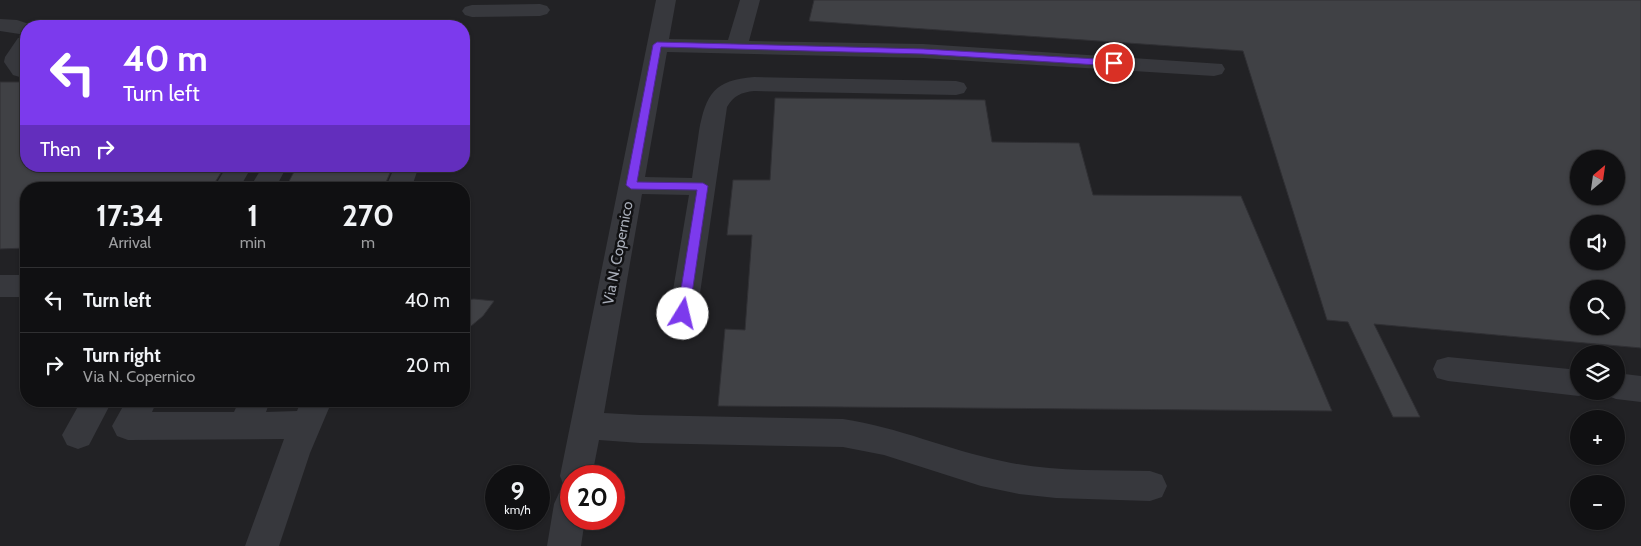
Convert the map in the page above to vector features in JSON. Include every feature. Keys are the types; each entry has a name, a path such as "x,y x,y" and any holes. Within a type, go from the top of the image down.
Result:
{"street":[{"name":"Via N. Copernico","path":"578,465 666,0"},
{"path":"737,47 750,0"},
{"path":"468,20 474,6 540,10"},
{"path":"0,25 20,27"},
{"path":"657,45 923,51 1214,69"},
{"path":"20,51 15,62 20,69"},
{"path":"683,314 715,106 719,99 730,89 754,84 956,88"},
{"path":"631,185 703,186"},
{"path":"0,286 20,286"},
{"path":"1448,370 1570,382"},
{"path":"1625,387 1641,389"},
{"path":"78,435 94,407"},
{"path":"139,407 128,426 250,413 311,413 294,453 262,546"},
{"path":"586,425 640,429 843,433 893,442 955,463 1002,476 1053,483 1150,486"},
{"path":"564,546 567,530"}],"shaded area":[{"path":"0,0 1641,0 1641,546 0,546"}],"building":[{"path":"814,0 1641,0 1641,348 1625,347 1625,345 1374,324 1420,417 1393,417 1348,322 1327,320 1243,51 809,21"},
{"path":"0,82 20,82 20,172 221,172 215,182 20,182 20,248 0,249"},
{"path":"775,98 985,100 992,142 1079,143 1093,195 1241,196 1332,411 718,406 725,329 745,330 752,235 727,235 733,180 770,180"},
{"path":"294,172 390,172 386,182 289,182"},
{"path":"470,299 494,301 483,316 470,327"}],"route":[{"path":"683,314 703,186 631,185 657,45 923,51 1114,63"}]}
